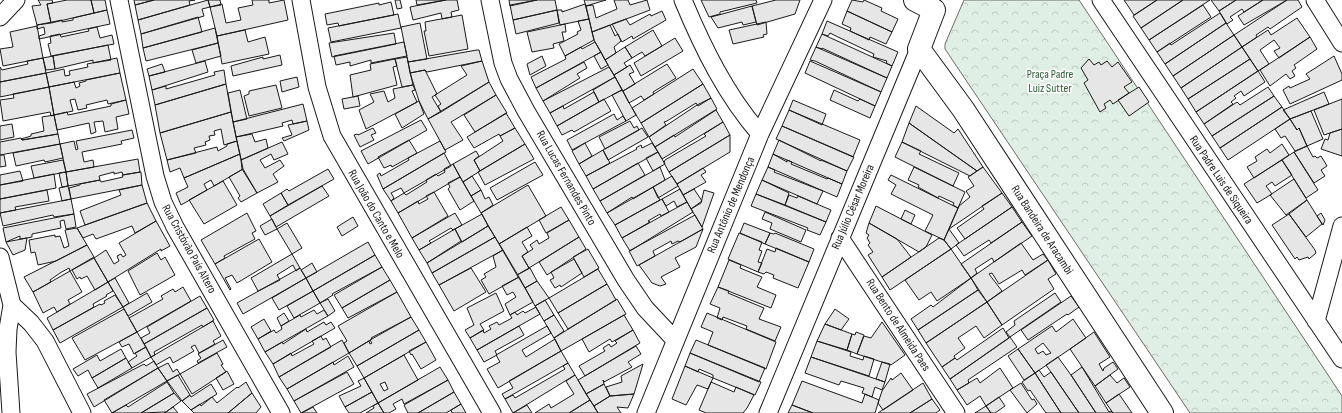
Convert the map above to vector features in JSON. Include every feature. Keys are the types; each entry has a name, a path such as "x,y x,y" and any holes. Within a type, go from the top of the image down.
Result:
{"street":[{"path":"0,17 16,0"},
{"name":"Rua Cristóvão País Altero","path":"119,0 155,176 163,202 175,227 281,413"},
{"name":"Rua João do Canto e Melo","path":"301,0 317,87 332,136 492,413"},
{"name":"Rua Lucas Fernandes Pinto","path":"490,0 503,63 523,104 626,280 645,308 675,340"},
{"path":"683,0 700,42 726,88 745,117 760,134"},
{"name":"Rua Antônio de Mendonça","path":"647,413 675,340 760,134 823,0"},
{"path":"915,0 936,5"},
{"name":"Rua Padre Luis de Siqueira","path":"1101,0 1342,359"},
{"path":"1315,0 1342,43"},
{"name":"Rua Júlio César Moreira","path":"768,413 936,5"},
{"name":"Rua Bandeira de Aracambi","path":"919,49 963,109 1162,413"},
{"path":"1316,321 1342,226"},
{"name":"Rua Bento de Almeida Paes","path":"840,238 956,413"},
{"path":"0,258 12,305 8,329 7,352 12,413"},
{"path":"12,305 31,323 45,341 82,413"}],"green space":[{"name":"Praça Padre Luiz Sutter","path":"964,0 1079,0 1342,396 1342,413 1190,413 945,49 945,44"}],"building":[{"path":"38,0 52,0 53,3 47,4 51,23 37,25 32,6 41,5"},
{"path":"67,0 91,0 94,13 51,23 47,4"},
{"path":"91,0 105,0 107,10 94,13"},
{"path":"134,0 154,0 135,5"},
{"path":"154,0 195,0 189,1 190,5 138,20 135,5"},
{"path":"208,0 210,7 202,9 204,16 141,34 138,20"},
{"path":"208,0 220,0 221,5 210,7"},
{"path":"252,0 269,0 269,3 284,0 288,20 217,36 210,7 222,4 226,23 241,20 238,8 253,5"},
{"path":"395,0 400,0 402,8 397,9"},
{"path":"416,0 446,0 417,5"},
{"path":"446,0 457,0 459,10 451,12 452,17 442,19 441,13 413,20 410,7"},
{"path":"509,0 537,0 510,6"},
{"path":"537,0 555,0 557,10 513,20 510,5"},
{"path":"584,0 606,0 586,6"},
{"path":"614,0 628,0 630,5 647,0 650,10 592,32 586,6 593,5 596,18 617,9"},
{"path":"701,0 756,0 757,3 720,12 720,14 709,17"},
{"path":"776,0 800,0 795,14 757,25 752,6"},
{"path":"852,0 863,2 864,0 882,8 881,11 898,19 892,32 847,11"},
{"path":"1124,0 1157,0 1134,15"},
{"path":"1157,0 1183,0 1141,28 1133,16"},
{"path":"1183,0 1210,0 1149,40 1141,28"},
{"path":"1211,0 1236,0 1219,11"},
{"path":"1236,0 1263,0 1244,12 1242,9 1230,17 1233,20 1227,24 1219,11"},
{"path":"1263,0 1287,0 1244,25 1238,16"},
{"path":"1287,0 1298,0 1302,7 1270,29 1268,27 1256,35 1257,37 1242,47 1234,35"},
{"path":"391,2 394,15 339,26 338,23 327,25 325,14"},
{"path":"585,4 589,19 560,25 557,10 562,10 562,12"},
{"path":"1203,5 1211,17 1157,52 1149,40"},
{"path":"752,6 756,22 743,25 742,22 718,28 711,17"},
{"path":"107,10 110,24 39,39 39,36 45,34 44,27 37,29 37,25 62,20 62,22 73,20 73,18"},
{"path":"557,10 559,23 516,34 513,20"},
{"path":"662,11 666,20 633,39 632,36 622,42 612,24 626,19 630,25 650,14 651,16"},
{"path":"847,11 892,32 886,44 870,37 869,40 850,31 851,28 842,24"},
{"path":"1220,13 1226,23 1165,64 1157,52 1170,43 1171,45"},
{"path":"398,14 401,28 331,42 328,28"},
{"path":"462,15 468,49 429,56 424,31 426,31 425,22"},
{"path":"198,17 202,32 143,48 141,34"},
{"path":"1297,18 1310,37 1279,58 1274,51 1280,48 1274,40 1260,50 1269,64 1258,71 1242,47 1268,30 1271,35"},
{"path":"589,19 594,40 565,56 559,44 578,34 577,32 581,30 578,21"},
{"path":"827,21 898,52 892,66 886,63 887,61 873,57 874,54 830,33 828,36 822,34"},
{"path":"766,22 767,34 763,35 764,37 733,44 729,30"},
{"path":"420,23 427,59 408,62 401,27"},
{"path":"1226,23 1234,35 1173,76 1165,64"},
{"path":"565,24 566,32 562,32 564,41 553,44 554,48 532,52 527,32"},
{"path":"610,25 615,36 618,34 621,41 614,47 616,53 605,60 594,40 592,32"},
{"path":"37,26 43,58 3,66 0,49 13,47 10,32"},
{"path":"97,27 100,38 112,35 114,44 51,56 48,44 51,43 50,36 60,34 61,37 89,31 88,29"},
{"path":"215,28 218,43 146,61 143,48"},
{"path":"245,30 248,42 265,37 269,54 222,64 217,36"},
{"path":"653,30 662,46 645,56 642,52 632,58 625,47"},
{"path":"394,33 396,44 332,57 329,43"},
{"path":"822,34 892,66 887,78 822,48 816,47"},
{"path":"1234,35 1242,47 1181,88 1173,76"},
{"path":"1310,37 1317,49 1294,65 1296,68 1292,71 1295,76 1290,79 1286,74 1270,86 1260,70"},
{"path":"675,38 683,51 641,76 634,63"},
{"path":"404,42 407,56 371,63 371,60 350,66 350,62 336,65 334,56"},
{"path":"595,42 601,52 536,88 531,77 566,59 565,56 581,47 582,49"},
{"path":"218,43 221,56 196,63 192,50"},
{"path":"108,45 111,60 93,63 93,60 55,69 53,56"},
{"path":"625,47 632,58 624,63 627,67 614,75 605,60"},
{"path":"816,47 887,78 881,92 810,60"},
{"path":"1242,47 1250,59 1188,99 1181,88"},
{"path":"479,50 482,61 427,72 425,70 410,73 408,62"},
{"path":"601,52 608,65 601,69 594,56"},
{"path":"280,55 282,65 233,76 231,66 263,57 263,59"},
{"path":"53,56 55,69 46,70 43,58"},
{"path":"542,56 546,66 530,75 527,64"},
{"path":"1334,56 1342,74 1342,80 1290,104 1283,90 1289,86 1290,88 1310,79 1306,74"},
{"path":"407,57 413,85 402,87 395,59"},
{"path":"43,58 46,73 0,82 0,67 2,70 28,64 27,61"},
{"path":"117,58 120,73 49,87 46,73 64,69 65,76 70,75 69,71 88,67 87,64"},
{"path":"395,59 397,66 393,67 397,85 353,97 350,75 371,70 370,64"},
{"path":"1089,59 1094,65 1099,62 1101,65 1107,61 1112,67 1118,62 1132,82 1124,87 1129,93 1113,104 1110,100 1104,104 1106,108 1100,112 1084,83 1088,80 1081,68"},
{"path":"1250,59 1258,71 1196,112 1188,99"},
{"path":"205,61 208,72 152,90 149,76"},
{"path":"482,61 489,82 441,112 438,106 441,104 435,95 467,75 461,66"},
{"path":"810,61 881,92 875,106 805,73"},
{"path":"584,62 587,68 577,74 580,78 543,101 536,88"},
{"path":"162,64 165,72 149,76 147,69"},
{"path":"667,64 676,78 653,92 654,94 644,100 641,96 629,103 623,91"},
{"path":"630,65 634,72 629,74 635,84 623,91 614,75"},
{"path":"609,67 615,77 550,113 543,101"},
{"path":"693,69 703,84 641,123 632,108"},
{"path":"224,70 226,84 155,105 152,90 166,86 166,89 215,75 214,72"},
{"path":"425,70 437,94 432,97 441,112 428,119 419,101 410,73"},
{"path":"1258,71 1265,82 1244,96 1241,91 1234,96 1236,98 1231,102 1233,104 1204,124 1196,112"},
{"path":"46,73 49,87 0,97 0,82"},
{"path":"120,73 126,100 108,104 107,100 86,105 87,108 78,110 75,99 70,100 73,111 54,115 49,87 74,82 76,88 80,86 79,83 86,80"},
{"path":"297,77 299,87 282,92 280,81"},
{"path":"615,77 622,90 599,102 593,90"},
{"path":"489,82 496,95 451,122 463,140 445,150 428,119"},
{"path":"226,84 231,112 160,133 155,105"},
{"path":"703,84 711,98 698,106 696,103 664,122 666,125 649,137 641,123"},
{"path":"276,85 282,108 249,116 244,96 249,94 249,91"},
{"path":"413,85 415,90 412,91 417,102 366,129 359,110 374,102 370,94 384,91 388,102 395,98 393,89"},
{"path":"49,87 54,115 51,116 50,112 3,121 0,100 14,98 13,94"},
{"path":"1139,87 1149,102 1129,116 1118,100"},
{"path":"1268,87 1274,96 1212,136 1204,124 1237,102 1240,105"},
{"path":"240,90 247,119 233,122 228,93"},
{"path":"622,90 636,115 626,121 612,95"},
{"path":"834,90 858,101 860,99 875,106 870,118 830,100"},
{"path":"594,92 599,102 557,126 550,113 563,106 564,109"},
{"path":"1324,92 1329,104 1290,119 1283,110"},
{"path":"496,95 507,113 475,132 464,115"},
{"path":"358,96 360,106 344,109 342,99"},
{"path":"1274,96 1282,107 1220,148 1212,136"},
{"path":"711,98 717,109 655,147 649,137 697,105"},
{"path":"604,99 611,111 574,132 572,130 562,135 557,126"},
{"path":"1342,99 1342,129 1324,135 1314,110"},
{"path":"126,100 129,114 116,117 118,129 105,132 103,121 94,122 96,132 91,134 89,123 57,130 54,115 67,112 68,115 111,106 111,104"},
{"path":"793,100 826,114 822,125 789,110"},
{"path":"419,101 424,114 402,128 395,114"},
{"path":"303,104 307,121 293,124 292,120 282,123 283,126 236,137 233,122"},
{"path":"916,106 954,133 958,129 983,167 977,171 909,123"},
{"path":"1282,107 1290,119 1228,160 1220,148"},
{"path":"716,110 723,122 662,159 655,147 674,135 675,137"},
{"path":"789,110 860,140 853,157 782,126"},
{"path":"1311,111 1323,139 1307,146 1299,128 1297,130 1290,119"},
{"path":"231,112 237,141 224,145 221,129 214,131 215,135 209,136 210,140 205,142 206,145 194,148 196,153 167,160 160,133"},
{"path":"506,113 515,128 500,136 499,134 474,148 467,137"},
{"path":"614,114 617,120 623,116 626,121 572,150 567,140"},
{"path":"54,115 58,134 21,139 31,136 31,134 44,131 42,117"},
{"path":"1290,119 1297,130 1299,128 1307,146 1295,151 1285,136 1281,138 1275,129"},
{"path":"421,120 427,130 368,164 361,151"},
{"path":"307,121 309,130 284,141 282,138 292,135 288,125"},
{"path":"630,121 634,128 637,126 639,130 605,149 599,137"},
{"path":"723,122 730,135 669,172 664,163 665,160 706,136 704,134"},
{"path":"909,123 977,171 970,176 902,142"},
{"path":"12,124 14,137 0,140 0,126"},
{"path":"782,126 854,157 847,171 776,139"},
{"path":"373,128 376,133 371,135 374,140 360,147 354,135 358,135"},
{"path":"515,128 525,144 480,171 474,160 503,141 500,136"},
{"path":"642,128 648,137 608,160 603,150"},
{"path":"1342,129 1342,156 1321,149 1325,139 1328,140 1330,133"},
{"path":"132,130 134,138 121,141 122,144 82,152 84,162 93,160 94,167 66,172 60,144 74,141 76,150 78,149 76,141"},
{"path":"58,134 60,144 0,155 0,142"},
{"path":"252,134 255,142 266,139 268,148 241,160 236,137"},
{"path":"730,135 730,152 677,184 669,172"},
{"path":"409,140 417,153 392,167 391,165 384,168 378,157"},
{"path":"779,140 821,161 847,171 842,184 773,154"},
{"path":"237,141 240,154 184,178 180,168 170,172 167,160 217,147 218,151 227,146 227,144"},
{"path":"440,141 446,152 383,189 377,175 380,173 381,176 409,160 408,158"},
{"path":"282,142 288,154 274,160 271,154 260,160 265,168 280,160 284,166 273,174 278,182 257,193 242,169 241,160"},
{"path":"902,142 921,151 919,154 959,173 953,186 895,157"},
{"path":"585,143 592,156 579,164 572,151"},
{"path":"652,143 658,152 593,189 586,176 637,149 636,148 641,145 642,148"},
{"path":"60,144 63,158 45,162 44,160 16,166 13,153"},
{"path":"525,144 534,159 485,185 478,172"},
{"path":"1282,144 1289,155 1254,178 1247,167 1257,161 1255,157 1267,149 1270,153"},
{"path":"1307,146 1313,157 1315,156 1317,158 1321,156 1327,166 1321,170 1325,176 1314,183 1294,152"},
{"path":"603,150 610,163 586,176 579,164"},
{"path":"476,151 479,156 474,160 480,171 463,182 453,164"},
{"path":"658,152 665,164 653,171 646,158"},
{"path":"1294,152 1318,190 1306,198 1282,160"},
{"path":"444,153 451,166 404,193 401,188 391,193 394,198 391,201 383,189"},
{"path":"240,154 243,169 214,186 211,180 204,184 207,190 181,205 176,193 188,187 184,178"},
{"path":"773,154 787,162 787,160 792,162 791,164 842,184 837,197 768,167"},
{"path":"0,155 4,155 6,166 0,167"},
{"path":"138,159 140,172 123,175 122,172 114,174 114,172 99,176 100,180 68,186 66,172"},
{"path":"63,160 66,172 34,178 31,166"},
{"path":"1282,160 1292,175 1275,186 1272,182 1266,186 1272,194 1257,203 1244,184"},
{"path":"535,162 543,175 497,200 490,188"},
{"path":"638,163 645,175 600,201 593,189"},
{"path":"453,164 460,177 398,213 391,201 404,193 406,195 427,182 426,180 436,174 438,176 445,172 444,169"},
{"path":"660,167 665,180 633,199 632,197 607,213 600,201"},
{"path":"768,167 775,170 774,172 823,191 817,204 762,180"},
{"path":"914,167 965,192 958,208 953,205 954,203 939,196 938,198 918,187 919,185 908,180"},
{"path":"983,167 1002,193 949,229 959,206 970,197 966,191 974,186 968,177"},
{"path":"703,168 706,172 701,175 706,182 683,195 677,184"},
{"path":"243,169 257,193 241,202 238,198 240,196 229,177"},
{"path":"328,169 334,179 288,205 281,193 287,189 289,191"},
{"path":"20,171 23,181 0,185 0,175"},
{"path":"66,172 68,186 62,187 59,173"},
{"path":"141,172 142,185 71,199 69,188 80,184 100,180 101,182 123,177 122,175"},
{"path":"54,174 56,188 0,199 0,185"},
{"path":"891,175 958,208 944,240 925,231 933,215 891,194 896,185 888,180"},
{"path":"472,176 481,190 471,196 463,182"},
{"path":"672,176 678,186 658,198 653,187"},
{"path":"460,177 474,201 460,210 448,189 450,187 448,183"},
{"path":"1294,179 1307,200 1286,215 1270,195"},
{"path":"762,180 789,193 785,205 756,194"},
{"path":"223,181 237,205 204,224 189,200"},
{"path":"142,185 147,203 85,225 80,211 121,195 119,190"},
{"path":"528,185 546,216 499,244 481,213"},
{"path":"68,186 71,199 62,201 59,188"},
{"path":"322,186 329,196 276,227 270,216"},
{"path":"653,187 660,200 615,225 607,213"},
{"path":"680,189 687,202 677,207 674,201 666,206 662,199"},
{"path":"694,189 702,201 691,209 683,195"},
{"path":"47,190 49,201 15,207 16,210 0,213 0,199"},
{"path":"481,190 485,199 489,197 493,205 481,213 471,196"},
{"path":"704,190 714,193 702,227 691,209 701,203"},
{"path":"434,192 448,216 412,238 398,213 418,201 419,204 428,199 426,196"},
{"path":"281,193 288,205 270,216 263,204"},
{"path":"1002,193 1012,207 965,239 957,228 984,209 982,206"},
{"path":"756,194 826,222 820,235 807,230 808,228 751,206"},
{"path":"789,195 797,198 798,196 831,210 826,222 785,205"},
{"path":"71,199 74,214 54,217 53,215 3,226 0,213"},
{"path":"662,199 669,212 661,216 660,214 648,221 650,222 622,238 615,225"},
{"path":"1307,200 1322,224 1306,237 1289,214"},
{"path":"687,202 693,212 630,251 622,238"},
{"path":"147,203 156,221 135,233 132,226 96,239 93,234 83,238 77,228"},
{"path":"876,206 932,235 926,247 919,252 869,223"},
{"path":"561,207 569,220 546,233 539,220"},
{"path":"1012,207 1022,222 991,243 989,240 964,256 956,245"},
{"path":"905,210 915,215 911,224 901,219"},
{"path":"765,212 806,230 801,242 770,229 772,223 762,219"},
{"path":"247,213 256,231 252,233 255,239 224,256 225,258 215,264 201,240"},
{"path":"455,213 462,225 453,230 451,228 429,241 431,243 419,250 412,238"},
{"path":"1321,213 1325,220 1323,225 1317,216"},
{"path":"74,214 76,227 66,229 64,220 60,221 61,228 32,234 32,237 27,238 20,239 20,236 6,242 3,228"},
{"path":"482,214 488,226 462,242 455,229"},
{"path":"1289,214 1315,250 1316,253 1309,259 1308,257 1299,260 1297,257 1295,259 1272,225"},
{"path":"695,215 703,229 680,242 678,241 672,244 671,241 653,251 655,256 637,266 629,251"},
{"path":"353,217 358,226 342,236 337,227"},
{"path":"272,219 277,229 265,235 260,226"},
{"path":"569,220 579,237 529,268 522,256 533,249 530,245 537,240 539,244 549,238 547,233"},
{"path":"156,221 170,246 161,251 161,249 108,282 94,258 106,250 114,264 119,261 117,256 121,254 123,257 126,255 119,243"},
{"path":"1022,222 1032,236 994,262 992,258 975,269 977,273 971,278 961,264"},
{"path":"287,223 302,248 292,254 277,229"},
{"path":"744,223 770,233 765,244 740,233"},
{"path":"869,223 897,239 911,257 882,277 868,255 873,252 868,245 870,243 867,238 869,235 866,233"},
{"path":"488,226 495,237 432,273 427,263"},
{"path":"527,227 532,236 522,242 528,252 522,256 529,268 517,275 499,244"},
{"path":"77,228 87,245 56,261 38,265 35,252 31,253 29,240 55,235 55,237 60,236 64,248 69,246 65,230"},
{"path":"455,229 461,241 427,263 419,250"},
{"path":"703,229 696,247 675,258 680,267 661,277 666,284 660,286 652,283 639,265"},
{"path":"949,229 959,243 951,249 944,240"},
{"path":"739,233 762,242 759,250 762,251 758,262 762,263 758,272 728,259"},
{"path":"770,233 775,233 814,249 809,262 765,244"},
{"path":"495,237 503,250 439,285 432,273"},
{"path":"579,237 586,249 547,275 539,262"},
{"path":"27,238 25,250 13,255 6,242"},
{"path":"939,238 944,240 951,249 890,290 882,277"},
{"path":"259,239 272,262 237,283 232,275 225,278 231,289 230,290 215,264"},
{"path":"368,242 375,255 313,291 306,278"},
{"path":"1021,243 1033,260 1043,254 1048,260 1025,275 1022,270 999,284 992,273 989,274 1002,291 987,302 971,278"},
{"path":"87,245 94,257 70,271 69,268 60,273 50,280 51,282 33,292 24,277"},
{"path":"776,248 809,262 798,288 773,278 774,275 766,272 764,274 758,272 767,249 775,252"},
{"path":"588,249 599,268 584,277 573,257"},
{"path":"951,249 971,278 937,301 931,292 919,300 905,280"},
{"path":"503,250 519,277 489,294 481,280 486,277 484,274 496,267 493,256"},
{"path":"157,253 161,260 165,257 175,275 140,295 128,271"},
{"path":"292,254 300,268 296,271 293,265 277,275 280,280 258,291 251,278"},
{"path":"375,255 382,267 332,294 333,295 320,303 313,291"},
{"path":"94,258 108,282 95,290 87,276 77,279 72,270"},
{"path":"574,259 582,273 561,287 560,285 555,288 550,280 554,278 551,272"},
{"path":"729,260 741,265 740,268 762,277 757,287 776,295 771,308 718,287"},
{"path":"1048,260 1056,274 1048,279 1054,289 1002,325 987,302"},
{"path":"312,263 317,272 306,278 301,270"},
{"path":"382,267 390,280 342,308 334,295"},
{"path":"300,268 306,278 243,314 237,303"},
{"path":"471,268 486,292 454,311 439,285"},
{"path":"530,268 537,281 525,288 517,275"},
{"path":"598,269 607,284 558,313 549,298"},
{"path":"70,271 82,292 68,300 70,304 57,312 54,307 43,313 33,292"},
{"path":"519,277 533,302 510,315 505,304 516,297 513,292 507,295 502,286"},
{"path":"115,278 129,303 123,307 108,282"},
{"path":"306,278 313,291 279,310 272,298"},
{"path":"971,278 978,290 918,330 911,319 931,305 933,307"},
{"path":"390,280 397,292 348,318 342,308"},
{"path":"537,281 549,298 535,306 525,288"},
{"path":"108,282 113,291 93,304 94,307 53,330 47,318"},
{"path":"607,284 616,300 568,329 558,313"},
{"path":"183,287 191,301 137,332 129,318 163,299 161,296 173,289 175,292"},
{"path":"718,287 729,291 728,293 764,308 759,319 781,327 775,341 746,329 747,326 723,317 722,320 717,318 720,308 710,304"},
{"path":"978,290 987,302 926,343 918,330"},
{"path":"313,291 320,303 294,318 287,306"},
{"path":"397,292 411,317 371,338 372,339 349,353 344,343 347,341 338,326"},
{"path":"147,293 152,302 128,316 123,307"},
{"path":"496,293 504,311 480,324 484,330 470,338 465,330 474,325 467,308"},
{"path":"1055,293 1061,302 1010,337 1006,332 1015,325 1014,321"},
{"path":"115,295 123,307 60,343 53,330 100,304 105,303 104,301"},
{"path":"200,296 207,308 144,344 141,338 150,333 147,327"},
{"path":"1071,296 1079,307 1028,340 1021,330"},
{"path":"328,299 335,311 328,316 320,303"},
{"path":"617,299 626,314 561,351 554,338"},
{"path":"545,300 554,315 544,321 535,306"},
{"path":"987,302 1002,325 984,338 976,326 958,338 965,348 954,356 955,358 942,367 926,343"},
{"path":"536,307 540,314 477,350 470,338 483,330 484,333 491,329 489,326 497,322 499,325 512,318 510,315 515,312 517,315 523,311 525,313"},
{"path":"207,308 214,320 203,327 202,325 154,352 155,355 151,357 144,344"},
{"path":"124,309 137,332 85,360 72,338"},
{"path":"835,309 849,319 841,330 825,324"},
{"path":"314,310 317,314 324,310 328,316 265,352 258,339 274,330 276,333 282,329 281,326 300,315 301,317"},
{"path":"284,313 289,321 281,326 277,318"},
{"path":"707,313 776,342 766,369 708,345 713,332 701,327"},
{"path":"554,315 564,331 554,338 544,321"},
{"path":"624,315 633,330 612,342 610,339 589,352 582,339"},
{"path":"411,317 419,330 357,366 349,353 369,341 370,344 372,343 370,340"},
{"path":"264,319 271,331 258,339 251,327"},
{"path":"1073,319 1086,338 1035,373 1018,349 1052,326 1056,332","holes":["1043,343 1051,353 1046,355 1043,351 1038,354 1035,349"]},
{"path":"213,321 221,336 213,341 215,344 199,353 195,345 191,347 194,351 173,363 170,357 156,365 151,357"},
{"path":"324,322 326,325 331,322 335,328 273,364 265,352 282,342 283,344 306,329 307,332"},
{"path":"882,322 905,355 891,365 857,354 864,336 871,338"},
{"path":"825,324 852,334 847,350 817,341"},
{"path":"519,326 524,335 495,351 497,355 484,362 477,350"},
{"path":"547,326 551,333 522,350 526,357 555,339 561,351 498,388 487,369 500,362 496,355"},
{"path":"1003,328 1009,338 950,379 942,367 955,358 957,360"},
{"path":"419,330 426,342 364,378 357,366"},
{"path":"633,330 640,343 585,376 579,366 605,351 603,348 609,344 611,347 617,343 615,341"},
{"path":"137,332 146,347 134,354 129,344 122,347 119,342"},
{"path":"856,332 864,335 857,354 847,350 852,334 855,335"},
{"path":"1094,332 1110,357 1099,364 1103,371 1104,368 1113,362 1118,369 1095,386 1070,349"},
{"path":"321,336 323,340 326,338 331,347 279,377 273,364 291,353 292,356 314,344 312,341"},
{"path":"1010,337 1017,347 968,380 969,383 957,390 950,379"},
{"path":"223,340 227,347 198,363 197,361 201,358 198,354"},
{"path":"342,340 349,353 287,389 279,377"},
{"path":"696,340 765,368 759,382 690,353"},
{"path":"817,341 851,352 850,356 863,360 864,356 874,359 869,376 811,357"},
{"path":"426,342 436,360 421,369 409,351"},
{"path":"636,346 641,354 628,362 632,367 604,382 603,380 604,384 586,394 578,380"},
{"path":"146,347 151,357 132,368 128,362 137,356 135,353"},
{"path":"121,349 126,358 92,378 88,370 78,376 73,369 97,355 100,361"},
{"path":"1018,349 1035,373 1024,380 1008,356"},
{"path":"561,351 568,363 505,399 502,394 513,388 509,381"},
{"path":"217,353 223,364 221,365 226,372 192,394 180,374"},
{"path":"690,353 761,382 755,395 713,378 713,375 699,369 698,372 685,366"},
{"path":"404,355 418,380 378,403 364,378","holes":["385,382 388,389 384,391 380,384"]},
{"path":"348,356 354,367 294,401 287,389 333,362 334,365"},
{"path":"811,357 885,382 882,390 875,387 872,397 862,393 864,388 841,381 839,385 805,373"},
{"path":"1058,357 1096,413 1079,413 1046,365"},
{"path":"126,358 132,368 98,388 92,378"},
{"path":"154,361 158,368 94,407 87,394 144,364 146,366"},
{"path":"882,362 890,364 885,382 876,379"},
{"path":"168,363 173,372 177,369 180,374 167,381 158,368"},
{"path":"568,363 575,375 513,413 505,399 513,395 515,398 565,369 563,366"},
{"path":"643,364 634,394 610,396 606,387 622,382 621,376"},
{"path":"685,366 713,378 708,389 697,385 686,405 672,399"},
{"path":"440,367 448,380 404,404 402,399 393,404 396,409 389,413 384,413 378,403"},
{"path":"1082,367 1109,412 1111,411 1113,413 1096,413 1071,375"},
{"path":"158,368 167,381 112,413 104,400"},
{"path":"1000,368 1013,388 986,406 980,396 967,405 957,390 977,378 980,383"},
{"path":"1039,370 1044,377 1051,372 1079,413 1061,413 1035,373"},
{"path":"227,371 234,384 223,390 216,378"},
{"path":"347,372 354,384 301,413 294,401"},
{"path":"901,373 913,390 883,410 878,403 882,391 891,378 892,380"},
{"path":"1035,373 1061,413 1046,413 1030,390 1028,391 1022,382"},
{"path":"178,375 190,395 182,401 167,381"},
{"path":"575,375 590,400 569,413 535,413 549,404 551,408 574,394 566,381"},
{"path":"1110,375 1117,383 1124,378 1130,387 1106,403 1095,386"},
{"path":"364,378 372,392 345,407 339,396 361,386 358,381"},
{"path":"448,380 454,392 418,413 408,413 404,405"},
{"path":"802,381 862,403 865,394 879,400 875,413 813,413 792,405"},
{"path":"167,382 174,393 141,413 112,413 126,405 128,407"},
{"path":"246,382 252,393 228,413 194,413 191,410 200,404 201,406 212,397 217,403 237,387 238,388"},
{"path":"711,382 734,392 736,387 754,395 743,413 706,413 699,410"},
{"path":"923,383 932,399 910,413 878,413"},
{"path":"1021,383 1032,400 1034,399 1037,404 1027,413 1010,390"},
{"path":"211,384 217,394 191,410 182,401 190,395 191,397"},
{"path":"604,384 610,396 594,406 586,394"},
{"path":"372,392 378,403 360,413 349,413 345,407"},
{"path":"454,392 461,404 446,413 418,413"},
{"path":"174,393 181,401 166,412 141,413"},
{"path":"252,393 261,407 256,413 228,413"},
{"path":"634,394 628,408 617,407 621,413 598,413 594,406 610,396"},
{"path":"1119,394 1132,413 1113,413 1106,403"},
{"path":"999,397 1005,406 995,413 991,413 986,406"},
{"path":"932,399 940,410 936,413 910,413"},
{"path":"590,400 598,413 569,413"},
{"path":"378,403 384,413 366,413 374,408 373,406"},
{"path":"461,404 466,413 452,413 451,410"},
{"path":"527,405 532,413 513,413"},
{"path":"792,405 813,413 788,413"},
{"path":"986,406 991,413 975,413"},
{"path":"173,407 178,413 164,413 166,412"},
{"path":"313,407 317,413 302,413"}]}
